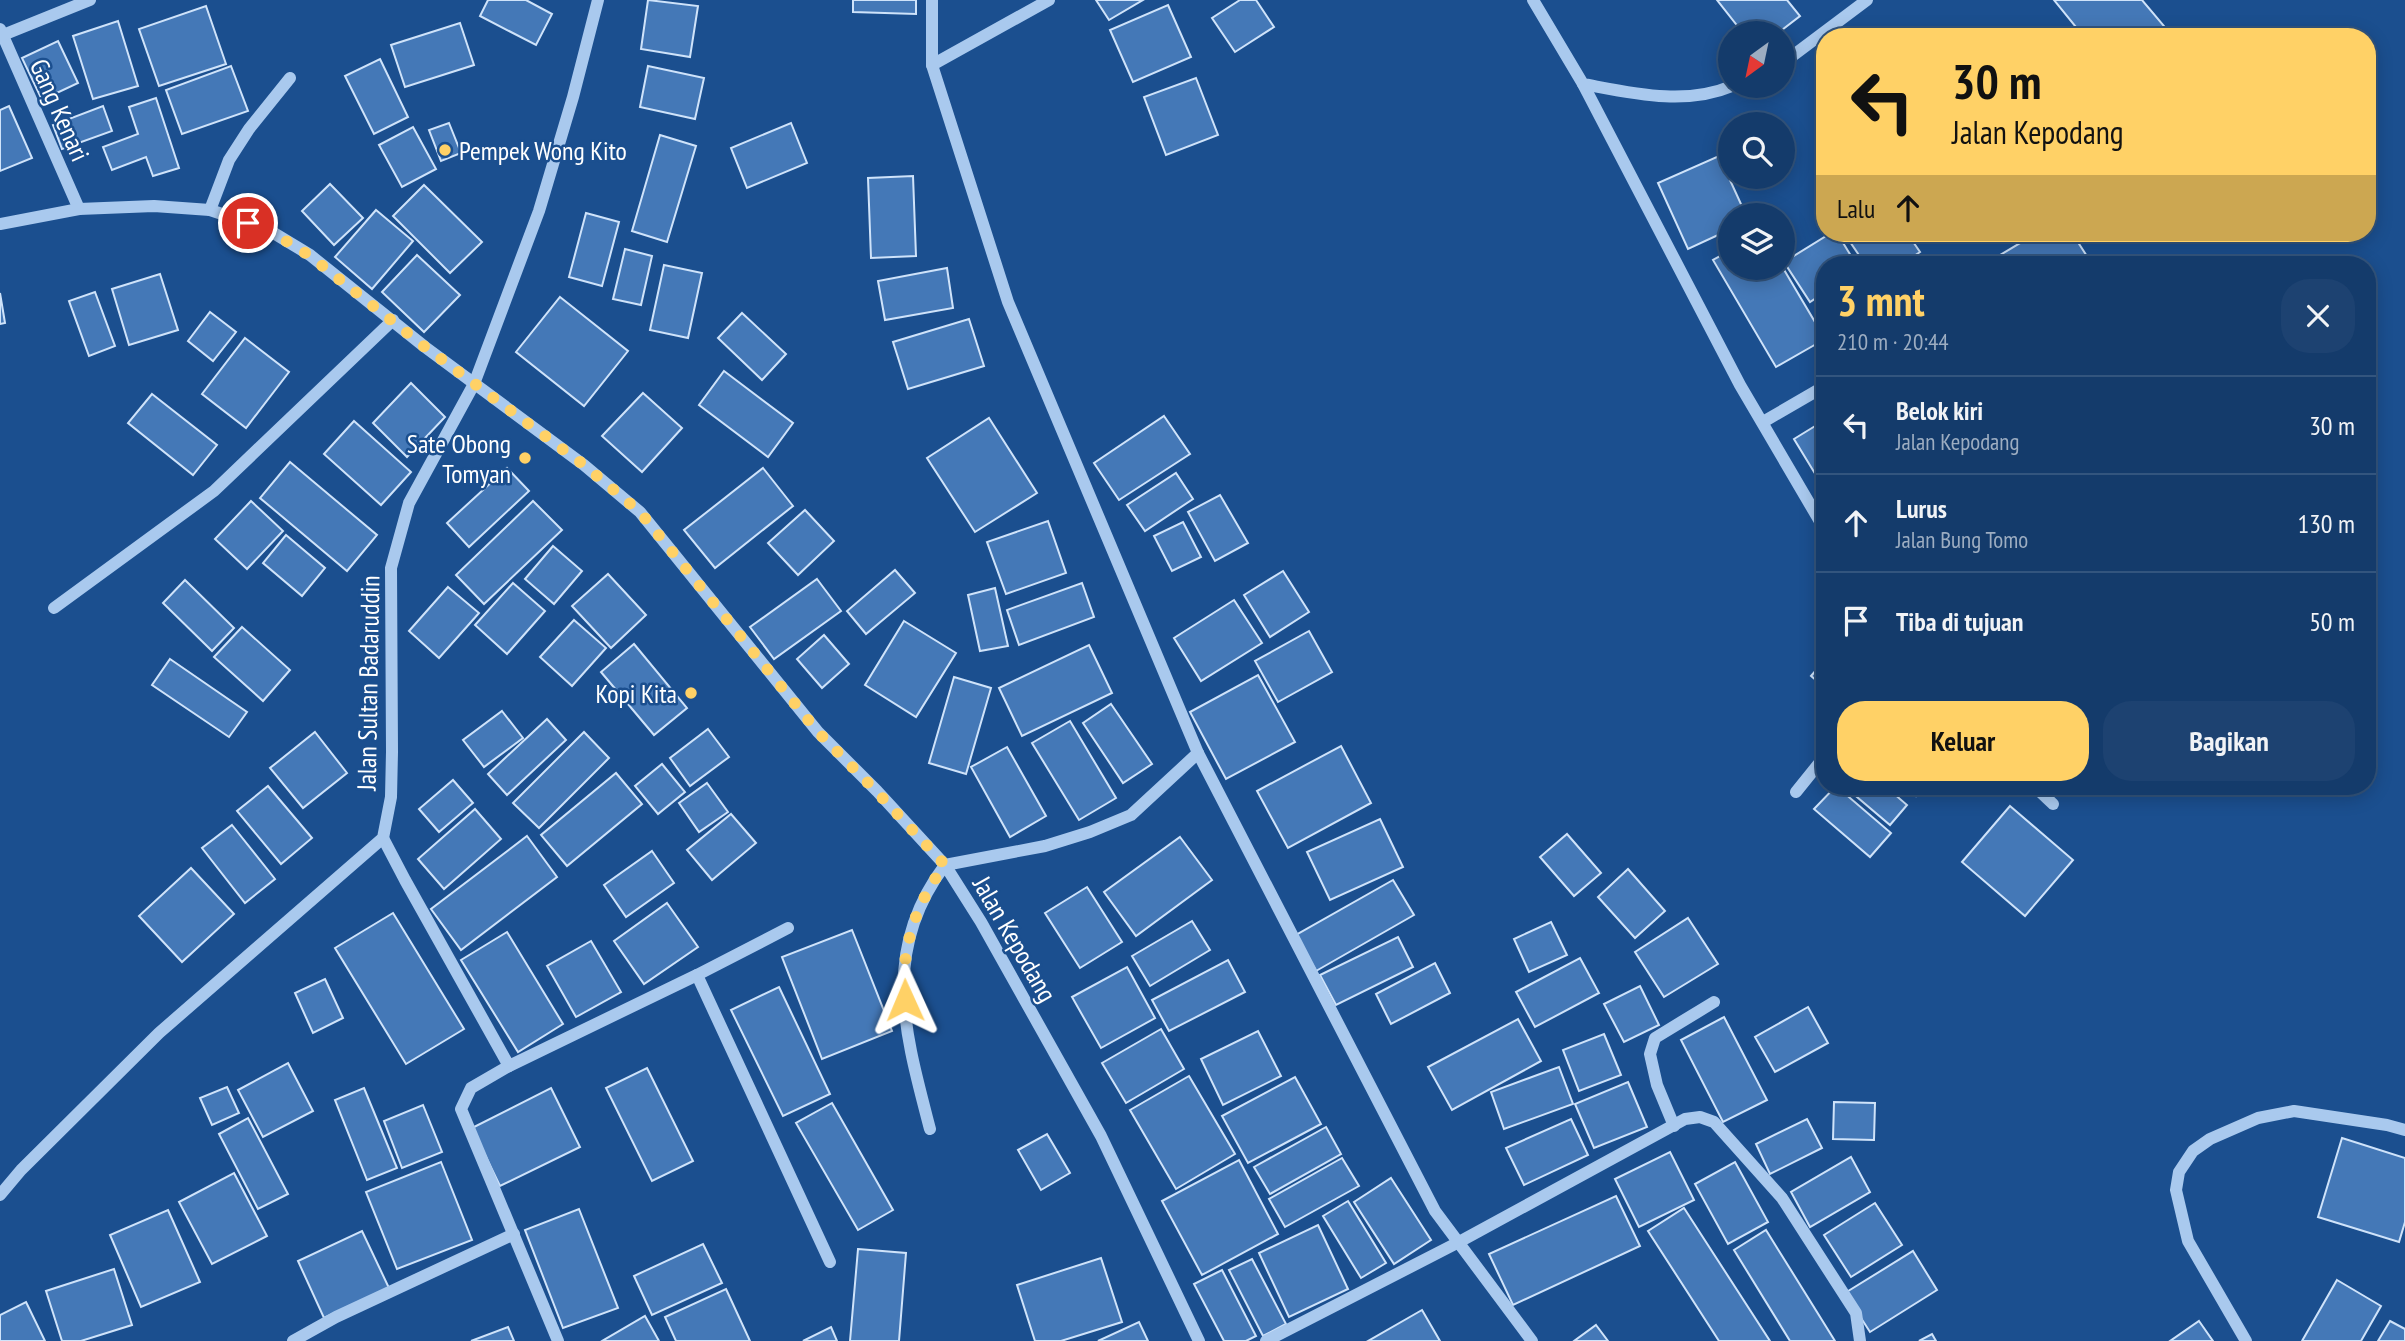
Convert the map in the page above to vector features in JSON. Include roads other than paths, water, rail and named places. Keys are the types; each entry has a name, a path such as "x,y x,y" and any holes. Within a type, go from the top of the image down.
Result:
{"street":[{"path":"1,32 90,0"},
{"name":"Jalan Sultan Badaruddin","path":"383,838 391,797 393,752 391,568 409,503 474,384 539,211 598,0"},
{"path":"932,0 932,65 1008,302 1198,753 1435,1211 1532,1341"},
{"path":"932,65 1049,0"},
{"path":"1532,0 1583,85 1740,385 1816,514"},
{"path":"1830,28 1867,0"},
{"name":"Gang Kenari","path":"1,32 79,209"},
{"path":"1796,53 1816,38"},
{"path":"211,210 229,160 249,129 290,78"},
{"path":"1583,85 1660,97 1718,92"},
{"name":"Jalan Kepodang","path":"0,224 79,209 154,206 211,210 267,229 310,256 474,384 584,465 640,512 818,732 945,865 981,922 1101,1136 1199,1341"},
{"path":"54,608 214,491 393,320"},
{"path":"1763,422 1816,391"},
{"path":"930,1129 909,1049 902,976 909,931 945,865 1045,846 1131,815 1198,753"},
{"path":"1796,792 1816,767"},
{"path":"2044,795 2053,804"},
{"path":"0,1195 21,1170 159,1033 383,838 509,1066"},
{"path":"558,1341 461,1110 471,1088 509,1066 788,928"},
{"path":"697,975 830,1262"},
{"path":"1674,1126 1657,1085 1650,1055 1655,1038 1714,1002"},
{"path":"2246,1341 2188,1241 2176,1190 2179,1172 2193,1151 2210,1139 2258,1118 2294,1111 2405,1130"},
{"path":"1266,1341 1459,1242 1685,1119 1700,1117 1714,1122 1782,1198 1856,1313 1860,1341"},
{"path":"293,1341 336,1317 513,1234"}],"place":[{"name":"Pempek Wong Kito","path":"445,150"},
{"name":"Sate Obong Tomyan","path":"525,458"},
{"name":"Kopi Kita","path":"691,693"}]}
